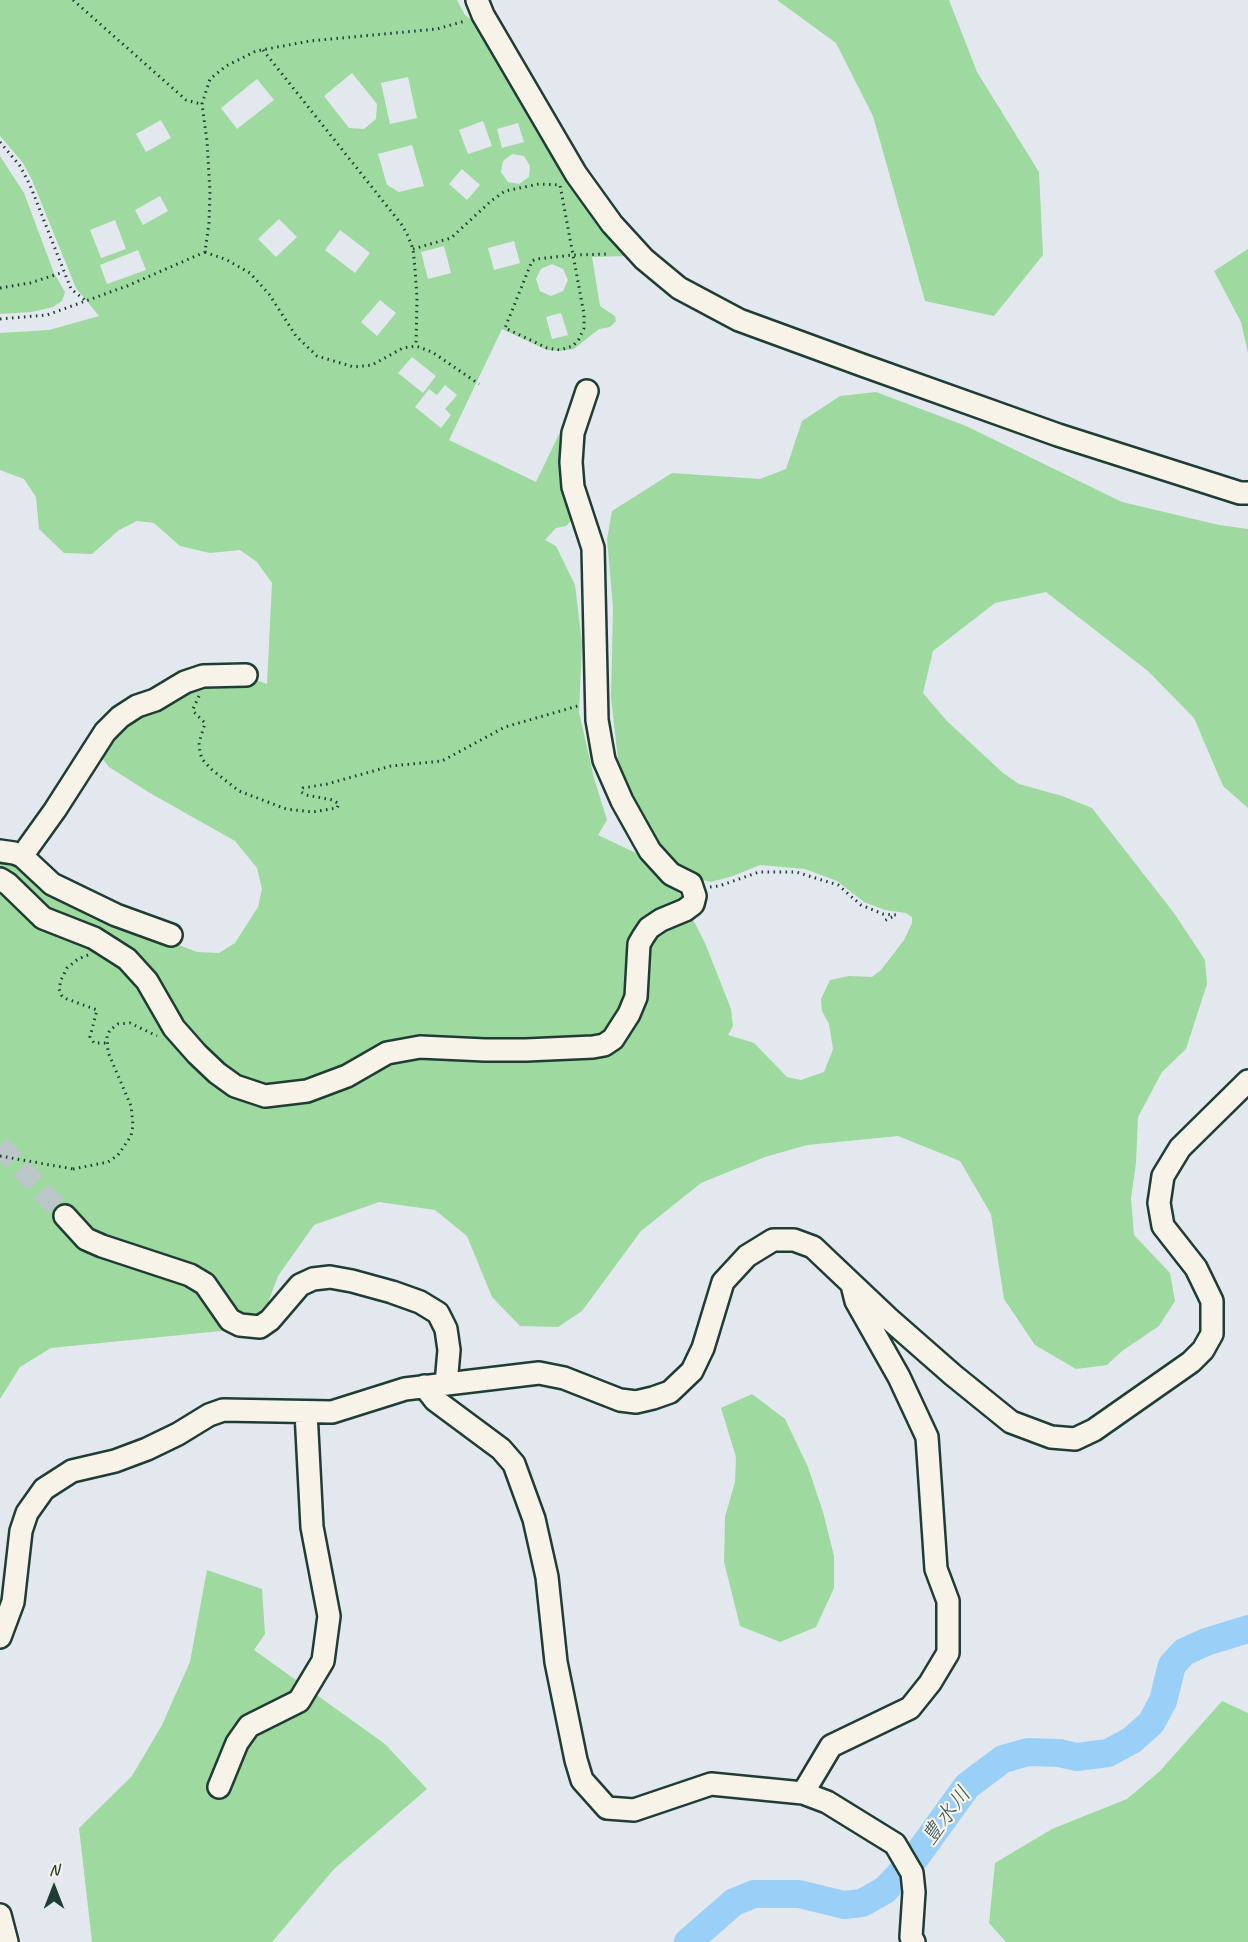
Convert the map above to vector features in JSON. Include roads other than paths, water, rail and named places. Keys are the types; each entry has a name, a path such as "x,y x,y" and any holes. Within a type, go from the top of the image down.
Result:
{"street":[{"path":"480,8 576,174 612,224 644,259 679,288 739,320 828,353 1058,435 1240,493 1248,493"},
{"path":"0,879 43,918 94,938 124,957 147,981 182,1038 217,1073 235,1086 265,1096 307,1091 347,1076 387,1053 420,1047 485,1050 604,1045 613,1039 621,1029 636,997 639,944 649,928 685,910 693,904 694,896 691,884 671,874 651,850 622,801 604,760 597,720 593,548 573,487 571,462 573,433 587,391"},
{"path":"22,856 55,810 105,732 120,717 185,682 203,676 246,675"},
{"path":"0,851 22,856 52,884 116,915 171,935"},
{"path":"0,1637 13,1602 21,1531 27,1513 44,1489 72,1471 115,1461 147,1449 209,1415 223,1410 332,1412 405,1389 539,1373 564,1378 620,1400 636,1402 653,1398 670,1392 692,1371 703,1348 723,1282 747,1256 773,1240 794,1240 813,1247 945,1368 1011,1422 1051,1437 1075,1438 1094,1430 1191,1362 1203,1350 1212,1334 1212,1301 1196,1268 1163,1226 1159,1203 1163,1176 1180,1148 1248,1081"},
{"path":"65,1215 86,1239 190,1275 206,1284 230,1320 240,1325 260,1327 270,1320 300,1285 313,1279 330,1277 352,1281 420,1302 438,1313 446,1329 448,1350 446,1384"},
{"path":"803,1793 831,1746 910,1708 930,1683 948,1653 948,1601 936,1569 927,1437 899,1377 856,1301 851,1282"},
{"path":"424,1386 435,1400 501,1449 514,1464 534,1518 547,1577 556,1662 582,1780 607,1808 634,1810 711,1784 803,1793 827,1802 895,1844 912,1873 914,1892 911,1937 914,1942"},
{"path":"219,1787 237,1743 249,1726 299,1701 323,1661 329,1616 312,1527 306,1412"},
{"path":"0,1915 7,1942"}],"waterway":[{"name":"豊水川","path":"688,1942 734,1902 754,1894 799,1894 844,1905 862,1903 885,1890 915,1858 967,1786 1003,1759 1028,1752 1059,1753 1077,1757 1108,1753 1132,1740 1151,1723 1163,1701 1172,1665 1184,1652 1206,1642 1248,1629"}],"tunnel":[{"path":"0,1145 65,1216"}]}
